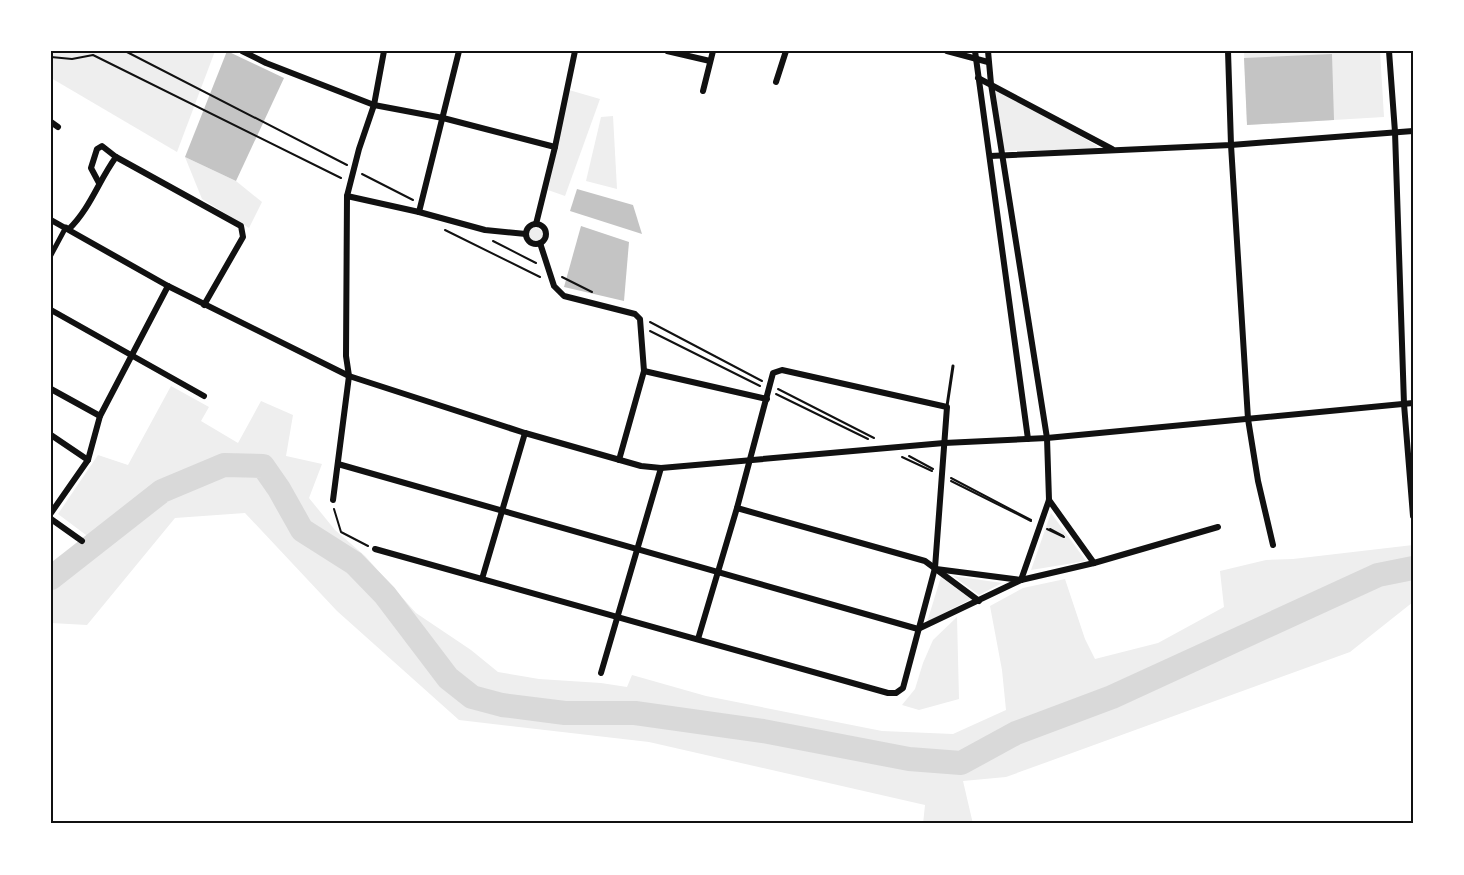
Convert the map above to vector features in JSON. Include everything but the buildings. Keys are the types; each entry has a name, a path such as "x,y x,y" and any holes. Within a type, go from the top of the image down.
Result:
{"street":[{"path":"242,51 266,63 374,105 442,118 555,147"},
{"path":"333,500 349,376 346,356 347,196 359,149 374,105 384,51"},
{"path":"419,212 459,51"},
{"path":"536,224 543,227 546,232 545,239 540,243 531,243 526,234 528,228 536,224 575,51"},
{"path":"667,51 710,61"},
{"path":"703,91 713,51"},
{"path":"776,82 786,51"},
{"path":"947,51 988,62"},
{"path":"975,51 1028,438"},
{"path":"988,51 991,84 1047,438 1049,500 1021,580"},
{"path":"1228,51 1231,145 1248,419 1258,481 1273,545"},
{"path":"1389,51 1395,132 1404,404 1413,516"},
{"path":"978,78 1112,149"},
{"path":"51,122 58,127"},
{"path":"990,156 1231,145 1413,131"},
{"path":"99,183 91,168 97,149 102,147 241,226 243,237 204,305"},
{"path":"51,255 68,228 82,215 116,157"},
{"path":"347,196 419,212 485,231 526,234"},
{"path":"51,220 204,305 349,376 525,433 641,466 661,468 944,443 1047,438 1413,403"},
{"path":"540,243 554,286 564,296 635,314 640,319 644,371 619,460"},
{"path":"51,513 88,460 100,416 168,286"},
{"path":"51,310 204,396"},
{"path":"375,549 888,693 896,693 903,688 935,568 947,407 782,370 773,373 737,508 698,639"},
{"path":"644,371 767,399"},
{"path":"51,389 100,416"},
{"path":"482,579 525,433"},
{"path":"51,435 88,460"},
{"path":"338,464 918,629 1021,580 1094,563 1218,527"},
{"path":"601,673 661,468"},
{"path":"1049,500 1094,563"},
{"path":"737,508 925,561 979,601"},
{"path":"51,519 82,541"},
{"path":"935,568 1021,580"}],"lane":[{"path":"947,407 953,366"}],"path":[{"path":"333,500 334,514 341,532 375,549"}],"shaded area":[{"path":"51,51 215,51 177,152 51,78"},
{"path":"1244,51 1380,51 1384,117 1247,125"},
{"path":"995,86 1097,146 1096,150 1003,151"},
{"path":"569,90 600,99 565,196 548,190"},
{"path":"613,116 617,189 586,181 601,117"},
{"path":"185,157 236,181 262,202 249,228 202,199"},
{"path":"535,228 543,236 535,244 527,236"},
{"path":"171,386 209,407 201,421 238,443 261,401 293,415 286,456 322,464 309,498 335,530 365,556 416,613 471,650 498,672 539,679 627,687 632,675 706,696 882,731 953,734 1006,710 1002,670 990,606 1023,588 1065,579 1085,639 1095,659 1158,643 1224,607 1220,571 1266,560 1413,545 1413,602 1350,652 1006,777 963,781 973,824 923,824 925,805 649,742 459,720 337,611 245,513 175,518 87,625 51,623 51,562 84,549 90,538 58,514 98,455 128,465"},
{"path":"1051,513 1086,561 1031,570"},
{"path":"953,576 1002,583 979,595"},
{"path":"941,577 971,599 927,622"},
{"path":"957,617 959,699 919,710 902,705 915,689 933,640"}],"waterway":[{"path":"51,578 162,491 224,465 263,466 302,530 354,563 385,595 448,678 472,697 502,705 565,713 635,713 763,731 909,759 961,763 1016,733 1112,697 1378,575 1413,568"}]}
